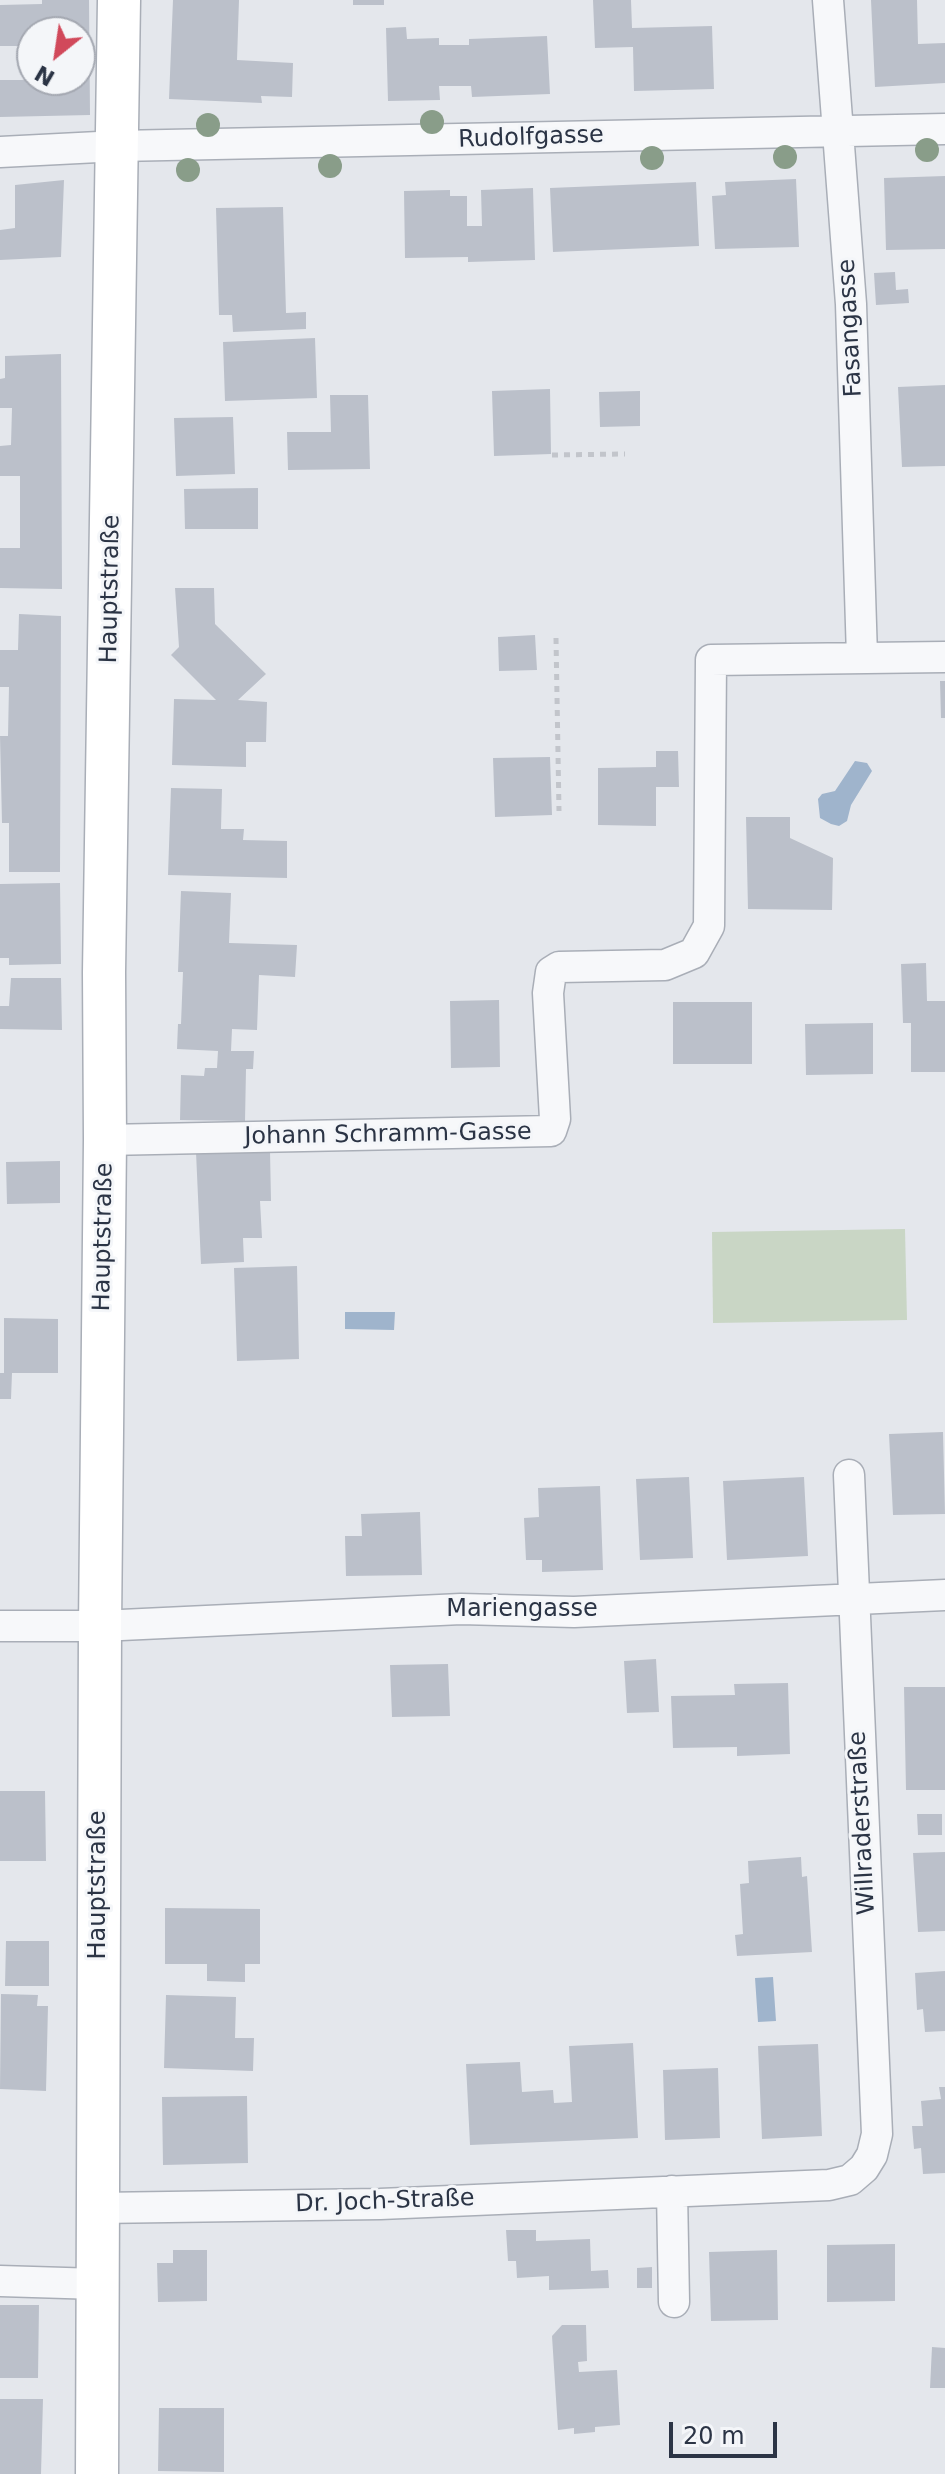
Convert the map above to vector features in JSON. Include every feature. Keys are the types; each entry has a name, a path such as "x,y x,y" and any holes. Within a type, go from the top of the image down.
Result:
{"main road":[{"name":"Hauptstraße","path":"97,2474 104,972 119,0"}],"street":[{"name":"Fasangasse","path":"828,0 851,304 862,657"},
{"name":"Rudolfgasse","path":"0,152 118,146 945,129"},
{"name":"Johann Schramm-Gasse","path":"105,1140 551,1131 555,1119 548,993 551,972 559,967 665,965 694,953 709,926 711,660 945,657"},
{"name":"Willraderstraße","path":"849,1475 877,2134 872,2155 864,2168"},
{"name":"Mariengasse","path":"0,1626 100,1626 461,1609 574,1612 945,1595"},
{"name":"Dr. Joch-Straße","path":"98,2208 380,2204 829,2185 850,2180 864,2168"},
{"path":"672,2191 674,2302"},
{"path":"0,2281 98,2284"}],"path":[{"path":"552,455 625,454"},
{"path":"556,638 559,811"}],"green space":[{"path":"905,1229 907,1320 713,1323 712,1232"}],"water":[{"path":"855,761 867,763 872,771 851,805 847,821 839,826 831,824 820,818 818,799 822,794 835,791"},
{"path":"345,1312 395,1312 394,1330 345,1329"},
{"path":"773,1977 776,2021 758,2022 755,1978"}],"building":[{"path":"42,0 89,0 89,16 16,16 16,46 0,46 0,5 42,4"},
{"path":"173,0 239,0 237,60 293,63 292,97 261,96 262,103 169,99"},
{"path":"353,0 384,0 384,5 353,5"},
{"path":"593,0 631,0 632,28 712,26 714,89 634,91 633,47 595,48"},
{"path":"871,0 917,0 918,44 945,43 945,83 875,87"},
{"path":"406,27 407,39 439,38 439,45 469,45 469,39 547,36 550,94 472,97 471,86 439,86 440,100 388,101 386,28"},
{"path":"0,80 16,80 16,96 90,96 90,115 0,117"},
{"path":"945,176 945,249 886,250 884,178"},
{"path":"796,179 799,247 715,249 712,196 726,195 725,182"},
{"path":"64,180 61,257 0,260 0,230 15,228 15,185"},
{"path":"696,182 699,246 553,252 550,188"},
{"path":"533,188 535,260 468,262 468,257 405,258 404,191 450,190 450,196 467,196 467,226 482,226 481,190"},
{"path":"283,207 286,313 306,312 306,329 233,332 232,315 219,315 216,208"},
{"path":"895,272 896,290 908,289 909,303 876,305 874,273"},
{"path":"315,338 317,398 225,401 223,342"},
{"path":"61,354 62,589 0,588 0,548 20,548 20,476 0,476 0,446 11,445 12,408 0,408 0,379 5,378 5,356"},
{"path":"945,385 945,466 902,467 898,387"},
{"path":"550,389 551,454 494,456 492,391"},
{"path":"640,391 640,426 600,427 599,392"},
{"path":"330,395 368,395 370,469 288,470 287,432 331,432"},
{"path":"233,417 235,474 176,476 174,418"},
{"path":"258,488 258,529 185,529 184,489"},
{"path":"175,588 214,588 215,624 266,674 238,700 267,702 266,742 246,742 246,767 172,765 174,699 216,700 171,655 179,647"},
{"path":"19,614 61,616 60,872 9,872 9,823 2,823 0,736 8,736 9,687 0,687 0,650 18,650"},
{"path":"535,635 537,670 499,671 498,637"},
{"path":"940,681 945,681 945,718 941,718"},
{"path":"656,751 678,751 679,787 656,787 656,826 598,825 598,768 656,767"},
{"path":"550,757 552,815 495,817 493,758"},
{"path":"171,788 222,789 221,829 244,829 243,840 287,841 287,878 168,875"},
{"path":"746,817 790,817 790,838 833,858 832,910 748,909"},
{"path":"60,883 61,964 9,965 9,958 0,958 0,884"},
{"path":"181,891 231,893 229,943 297,945 295,977 259,975 257,1030 232,1029 231,1051 254,1051 253,1069 246,1069 245,1121 180,1120 181,1075 204,1076 205,1068 217,1068 218,1051 177,1049 183,972 178,972"},
{"path":"926,963 927,1001 945,1001 945,1072 911,1072 911,1023 903,1023 901,964"},
{"path":"11,978 61,978 62,1030 0,1029 0,1006 9,1006"},
{"path":"499,1000 500,1067 451,1068 450,1001"},
{"path":"673,1002 752,1002 752,1064 673,1064"},
{"path":"873,1023 873,1074 806,1075 805,1024"},
{"path":"270,1151 271,1201 260,1201 262,1238 243,1238 244,1262 201,1264 196,1152"},
{"path":"60,1161 60,1203 7,1204 6,1162"},
{"path":"297,1266 299,1359 237,1361 234,1268"},
{"path":"4,1318 58,1319 58,1373 12,1373 11,1399 0,1399 0,1373 4,1373"},
{"path":"943,1432 945,1514 893,1515 889,1434"},
{"path":"689,1477 693,1558 640,1560 636,1479"},
{"path":"804,1477 808,1556 727,1560 723,1481"},
{"path":"600,1486 603,1570 542,1572 542,1560 526,1560 524,1518 539,1517 538,1488"},
{"path":"420,1512 422,1575 346,1576 345,1536 362,1536 361,1514"},
{"path":"656,1659 659,1712 627,1713 624,1661"},
{"path":"448,1664 450,1716 392,1717 390,1665"},
{"path":"788,1683 790,1754 737,1756 737,1747 673,1748 671,1696 735,1695 734,1684"},
{"path":"904,1687 945,1687 945,1790 906,1790"},
{"path":"0,1791 45,1791 46,1861 0,1861"},
{"path":"917,1814 942,1814 942,1835 918,1835"},
{"path":"945,1852 945,1931 918,1932 913,1853"},
{"path":"801,1857 802,1877 807,1876 812,1952 737,1956 735,1935 743,1934 740,1884 749,1883 748,1861"},
{"path":"165,1908 260,1909 260,1964 245,1964 245,1982 207,1981 207,1964 165,1964"},
{"path":"6,1941 49,1941 49,1986 5,1986"},
{"path":"945,1971 945,2031 925,2032 923,2009 917,2010 915,1973"},
{"path":"1,1994 38,1995 37,2006 48,2006 46,2091 0,2089"},
{"path":"166,1995 236,1997 235,2038 254,2038 253,2071 164,2068"},
{"path":"633,2043 638,2138 470,2145 466,2064 520,2062 522,2092 553,2090 554,2103 572,2102 569,2046"},
{"path":"818,2044 822,2136 762,2139 758,2046"},
{"path":"718,2068 720,2138 665,2140 663,2070"},
{"path":"939,2087 945,2087 945,2173 923,2174 921,2148 914,2149 912,2126 923,2126 921,2101 941,2099"},
{"path":"247,2096 248,2163 163,2165 162,2097"},
{"path":"506,2230 536,2230 536,2241 590,2239 591,2271 608,2270 609,2288 549,2290 549,2276 517,2278 516,2261 508,2261"},
{"path":"895,2244 895,2301 827,2302 827,2245"},
{"path":"173,2250 207,2250 207,2301 158,2302 157,2263 173,2263"},
{"path":"777,2250 778,2320 711,2321 709,2252"},
{"path":"652,2267 652,2288 637,2288 637,2268"},
{"path":"0,2305 39,2305 38,2378 0,2378"},
{"path":"562,2325 586,2325 587,2361 578,2362 579,2372 617,2370 620,2425 595,2427 595,2432 574,2434 574,2428 558,2430 552,2336"},
{"path":"932,2347 945,2348 945,2388 930,2388"},
{"path":"0,2399 43,2399 41,2474 0,2474"},
{"path":"159,2408 224,2408 224,2472 158,2471"}]}
